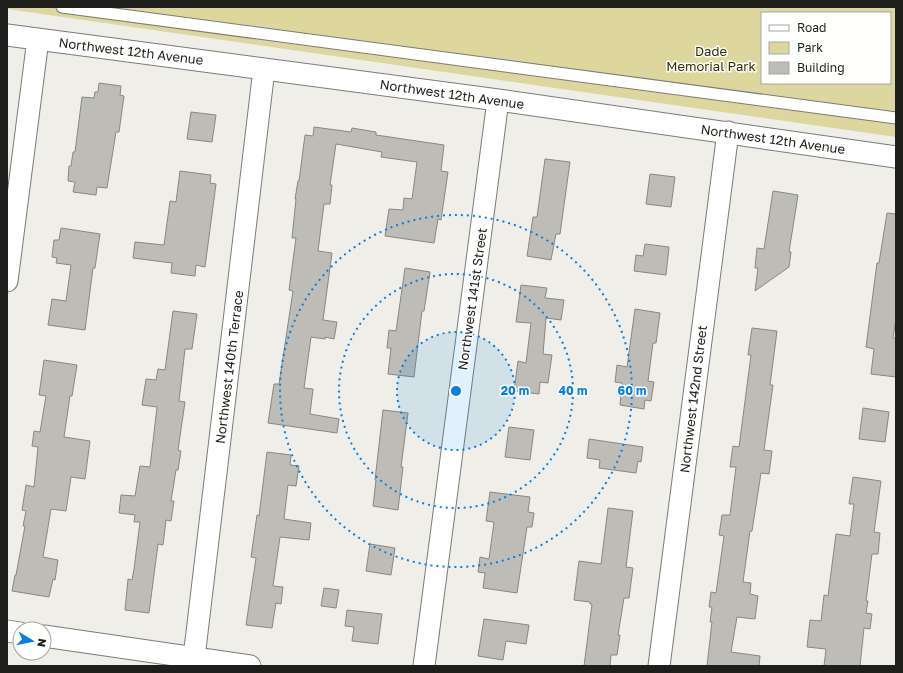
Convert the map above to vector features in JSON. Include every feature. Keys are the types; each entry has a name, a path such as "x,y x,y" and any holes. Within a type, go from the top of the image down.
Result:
{"street":[{"name":"Northwest 12th Avenue","path":"7,35 498,100 896,157"},
{"path":"7,281 38,39"},
{"name":"Northwest 140th Terrace","path":"194,662 264,69"},
{"name":"Northwest 141st Street","path":"424,666 498,100"},
{"name":"Northwest 142nd Street","path":"659,666 728,132"},
{"path":"52,637 194,662 250,666"}],"lane":[{"path":"62,7 896,118"}],"green space":[{"name":"Dade Memorial Park","path":"7,7 896,7 896,137 7,9"}],"building":[{"path":"99,83 121,86 120,95 124,96 119,132 116,132 107,188 97,187 96,195 73,192 75,182 68,181 69,166 71,166 73,152 75,152 82,97 94,98 95,92 98,92"},
{"path":"191,112 216,115 212,142 187,139"},
{"path":"314,127 351,132 352,128 376,132 376,135 444,145 441,171 448,172 441,220 438,219 434,243 385,236 389,209 403,210 404,198 412,199 417,162 381,157 382,152 336,144 330,185 332,185 330,204 324,204 318,251 332,253 323,320 337,322 334,339 325,337 325,339 311,337 304,388 313,389 310,414 339,419 337,433 268,423 274,384 279,384 293,291 289,290 296,238 292,238 295,199 305,135 313,136"},
{"path":"545,159 570,162 560,234 556,234 551,260 527,256 533,217 537,217"},
{"path":"180,171 211,175 210,183 216,184 205,267 196,265 195,276 171,273 172,263 133,258 135,242 164,245 170,201 176,202"},
{"path":"650,174 675,177 671,207 646,204"},
{"path":"773,191 798,195 789,252 791,252 789,267 755,291 758,268 755,268 757,248 764,249"},
{"path":"887,213 896,214 896,319 893,338 896,338 896,377 871,374 874,349 866,347 877,263 879,263"},
{"path":"61,228 100,234 95,268 93,268 85,330 48,325 52,299 66,301 71,265 56,263 57,258 52,257 54,240 59,240"},
{"path":"645,244 669,247 666,275 634,271 636,255 643,256"},
{"path":"405,268 430,272 424,311 422,311 414,377 388,374 391,348 387,348 389,330 396,331"},
{"path":"521,285 547,288 545,298 564,300 561,320 546,318 543,354 552,355 548,383 540,382 539,394 514,391 518,361 526,363 531,323 516,322"},
{"path":"635,309 660,313 656,343 653,343 648,381 654,382 651,401 645,400 644,409 620,405 622,383 615,382 617,365 627,367"},
{"path":"173,311 197,314 192,349 185,349 179,401 185,402 178,450 181,451 171,501 174,501 171,521 166,520 163,545 158,544 149,613 125,610 128,579 132,580 140,522 134,522 135,515 119,513 121,495 135,496 140,466 150,467 157,407 142,405 146,379 156,380 158,369 165,370"},
{"path":"752,328 777,331 770,385 773,385 764,450 772,451 769,474 761,473 752,531 750,531 743,582 751,583 750,594 758,596 755,619 737,617 731,652 760,656 759,666 707,666 712,622 710,622 712,607 709,607 711,592 716,593 724,536 719,535 722,515 730,515 736,467 730,467 733,446 739,447 751,355 748,355"},
{"path":"44,360 77,365 72,396 70,396 64,437 90,441 85,479 71,477 66,511 51,509 43,557 58,560 55,580 53,579 49,597 12,591 25,526 23,526 26,511 22,510 26,485 34,487 38,447 32,446 34,431 40,432 46,396 39,395"},
{"path":"863,408 889,412 885,442 859,439"},
{"path":"383,410 408,413 401,467 403,467 398,510 373,506"},
{"path":"509,427 534,430 530,460 505,457"},
{"path":"589,439 643,447 641,462 638,461 636,473 599,468 600,460 587,458"},
{"path":"267,452 291,455 290,465 299,466 296,486 288,485 284,519 311,523 309,540 280,537 273,586 283,587 281,604 276,603 272,628 246,625 256,558 251,557 257,515 259,516"},
{"path":"853,477 881,481 874,532 880,533 878,554 872,554 866,601 868,601 866,613 872,614 870,629 864,628 860,666 824,666 826,649 807,647 810,620 821,621 824,595 828,596 836,534 850,536 854,504 849,504"},
{"path":"490,492 530,497 528,512 534,513 532,527 527,527 517,593 483,588 485,573 478,572 480,557 489,559 494,522 486,521"},
{"path":"608,508 633,511 626,567 633,568 629,598 624,598 618,635 620,635 617,655 611,655 610,666 584,666 592,604 590,604 590,602 574,600 579,561 601,564"},
{"path":"370,544 395,548 391,575 366,571"},
{"path":"324,588 339,590 336,608 321,606"},
{"path":"347,610 382,614 378,644 352,641 354,627 345,626"},
{"path":"484,619 529,625 526,644 506,641 503,660 478,656"}]}
